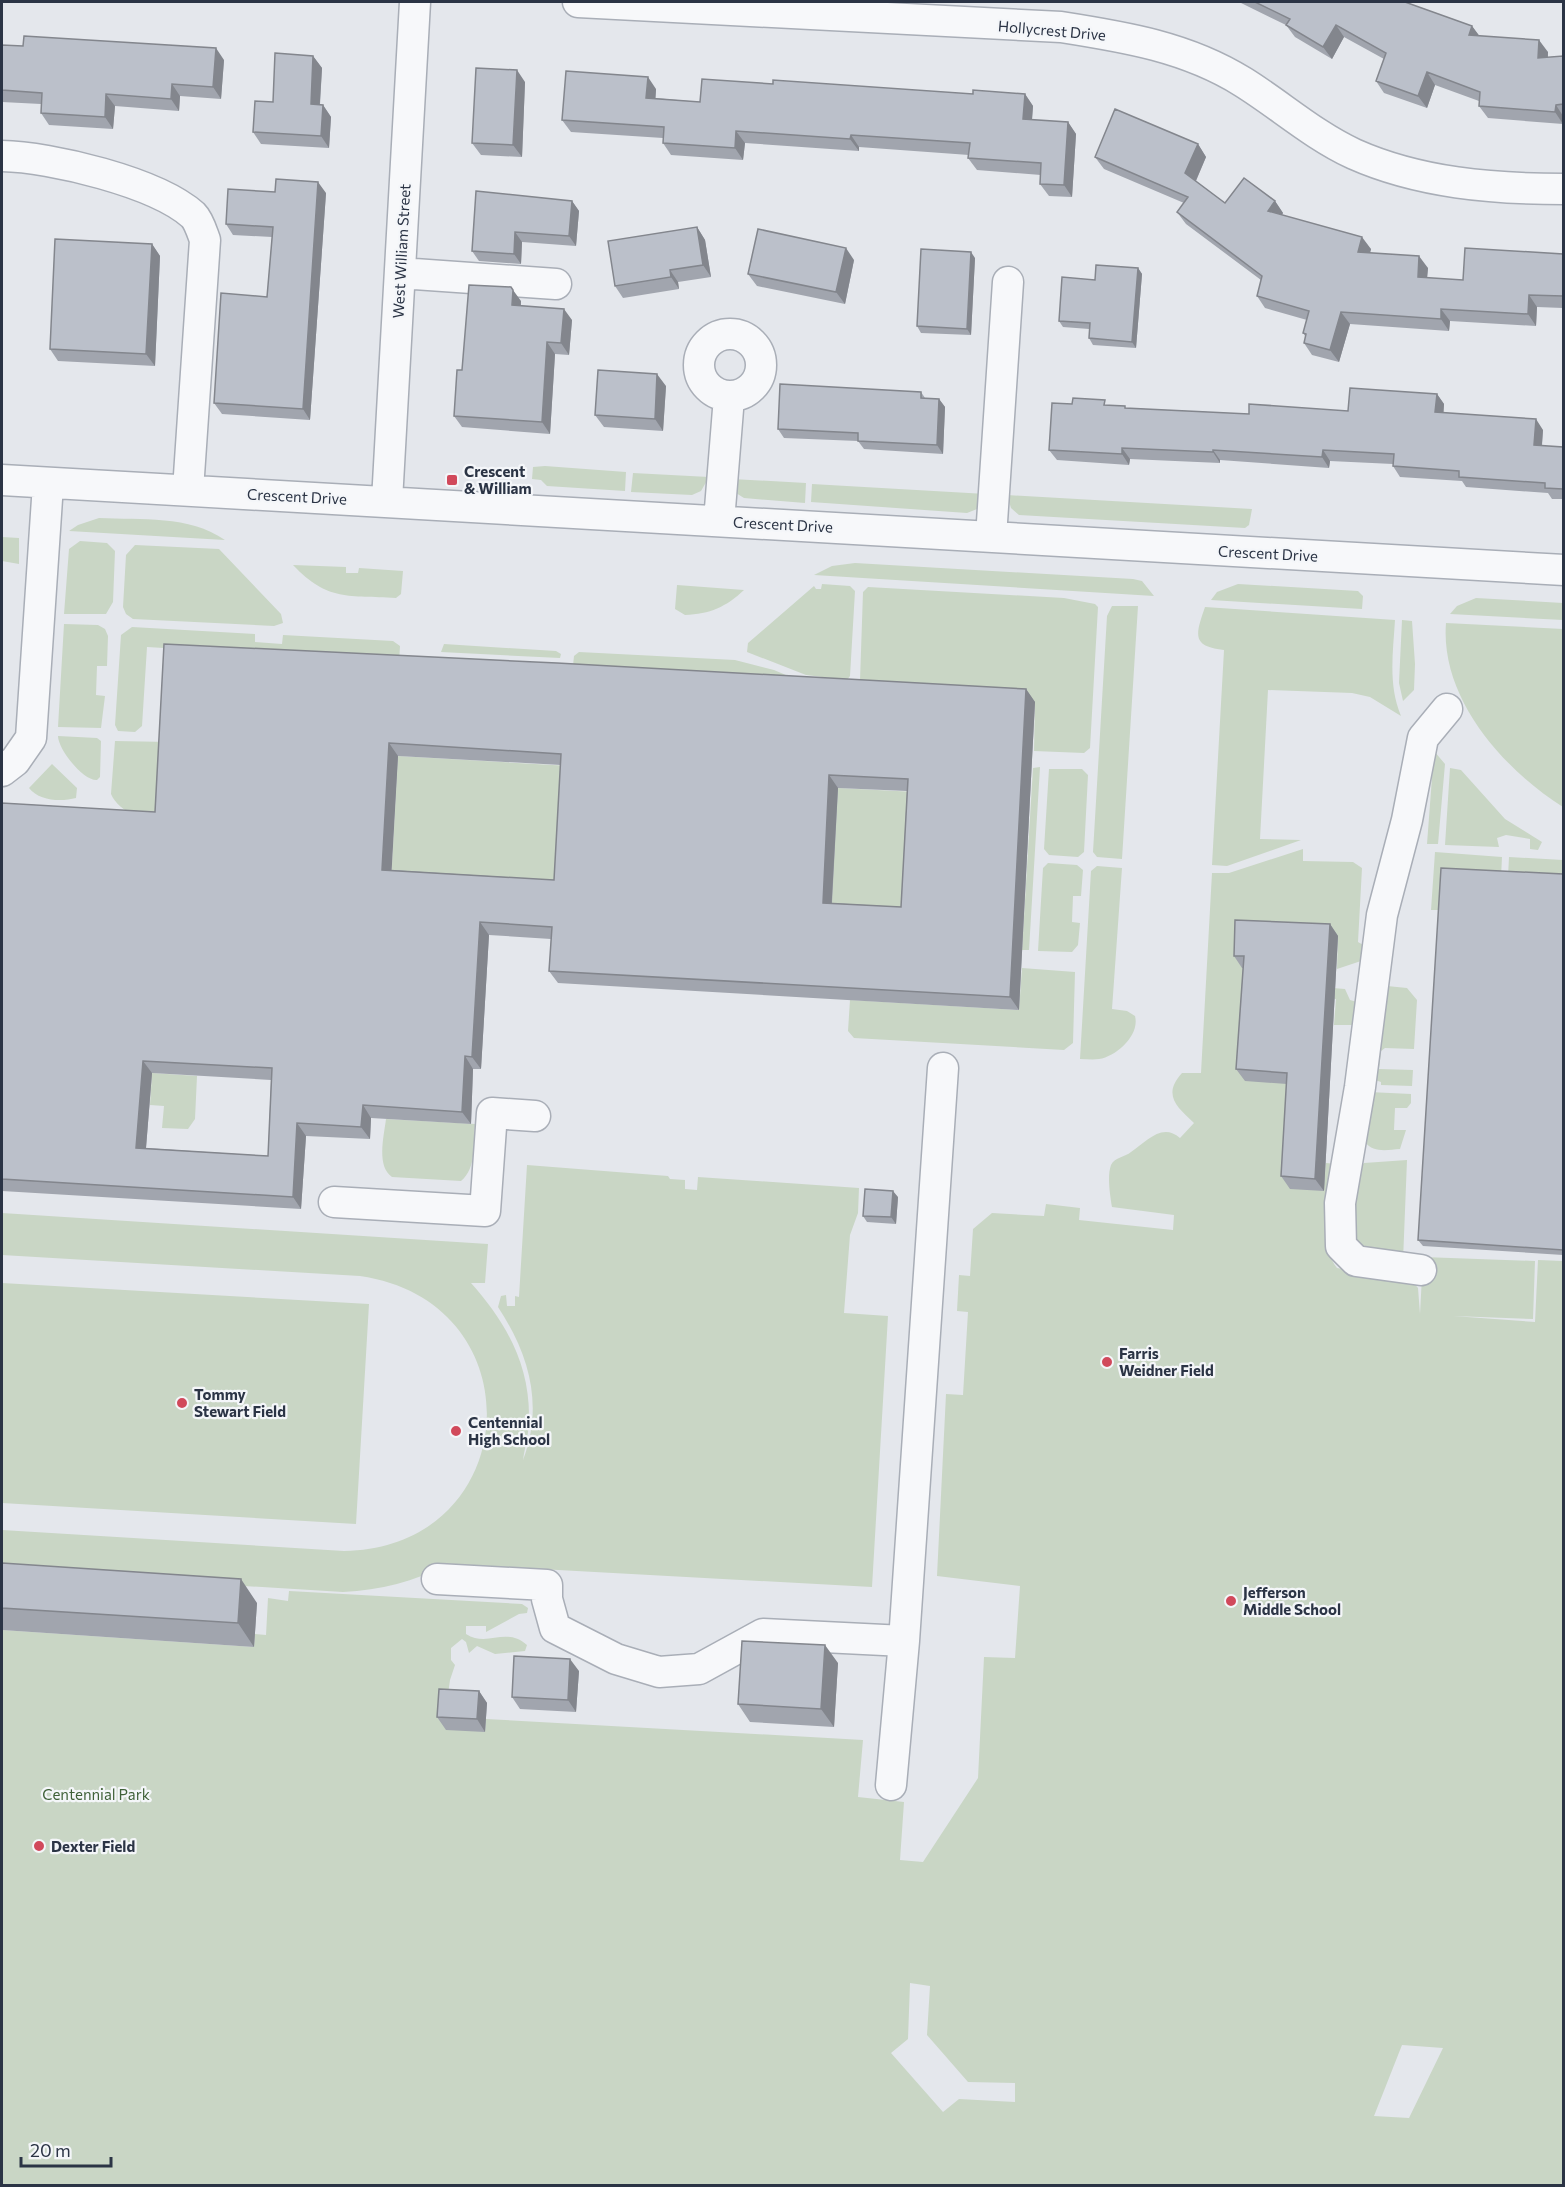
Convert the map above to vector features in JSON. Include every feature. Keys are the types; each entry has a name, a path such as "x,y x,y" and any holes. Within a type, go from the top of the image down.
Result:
{"street":[{"name":"West William Street","path":"387,501 416,2"},
{"name":"Hollycrest Drive","path":"578,2 1061,27 1128,37 1166,46 1208,63 1243,82 1320,136 1354,154 1397,170 1461,183 1516,189 1563,189"},
{"path":"2,156 93,170 171,200 195,217 205,240 188,490"},
{"path":"399,273 556,284"},
{"path":"991,537 1008,282"},
{"path":"719,521 729,397"},
{"name":"Crescent Drive","path":"2,480 1563,570"},
{"path":"2,771 15,761 31,738 48,484"},
{"path":"1421,1270 1356,1261 1341,1246 1340,1203 1360,1087 1382,915 1407,820 1423,738 1447,709"},
{"path":"891,1785 904,1641 943,1068"},
{"path":"334,1202 485,1211 492,1113 535,1116"},
{"path":"437,1579 547,1585 547,1599 555,1628 616,1659 659,1672 699,1669 762,1634 904,1641"}],"green space":[{"path":"533,467 626,472 625,491 547,486 541,480 532,479"},
{"path":"633,473 709,477 701,491 692,495 631,492"},
{"path":"732,479 806,483 805,503 744,498 736,493"},
{"path":"812,484 986,494 977,509 967,513 811,502"},
{"path":"1007,495 1252,509 1249,525 1245,528 1019,515 1011,508"},
{"path":"99,518 164,520 196,526 225,540 69,531 78,525"},
{"path":"2,537 19,538 19,564 2,561"},
{"path":"80,541 107,543 115,551 113,602 106,614 64,614 69,549"},
{"path":"135,545 219,549 281,614 283,623 274,626 133,619 126,614 123,607 126,555"},
{"path":"855,563 1133,579 1142,581 1154,596 814,575 832,566"},
{"path":"293,565 346,567 346,573 358,573 359,568 403,571 401,594 396,598 340,594 317,585"},
{"path":"822,584 850,586 855,591 850,676 847,680 806,675 747,652 748,643 814,586 816,589 821,589"},
{"path":"1238,584 1358,591 1363,596 1362,609 1211,600 1217,592"},
{"path":"677,585 744,590 731,601 717,608 685,615 675,609"},
{"path":"868,587 1064,598 1095,604 1098,607 1090,748 1084,753 1034,751 1035,702 860,681 863,592"},
{"path":"1476,598 1563,603 1563,620 1450,614 1457,606"},
{"path":"1112,606 1138,606 1122,859 1097,857 1093,852 1107,616"},
{"path":"1205,607 1395,620 1393,681 1401,716 1370,697 1352,693 1268,690 1260,839 1301,840 1227,866 1212,865 1224,650 1206,646 1199,638 1199,625"},
{"path":"1402,620 1412,621 1415,664 1414,690 1403,701 1399,683"},
{"path":"1446,623 1563,629 1563,807 1519,773 1480,729 1453,678 1447,651"},
{"path":"64,624 98,625 105,629 108,636 107,666 97,666 96,695 105,696 101,728 58,727"},
{"path":"132,627 255,634 255,642 282,644 283,635 393,641 400,646 399,662 147,647 142,726 135,732 118,731 115,725 121,635"},
{"path":"444,644 556,651 561,654 560,658 441,652"},
{"path":"579,652 735,660 774,670 807,684 572,675 574,656"},
{"path":"58,736 97,738 101,741 100,777 97,780 85,775 72,763 62,748"},
{"path":"115,741 169,742 165,829 127,811 115,801 111,794"},
{"path":"1434,751 1445,764 1438,844 1427,844"},
{"path":"398,756 570,766 563,892 391,882"},
{"path":"52,764 77,788 76,798 64,800 44,798 29,788"},
{"path":"1040,767 1029,950 1022,950 1033,768"},
{"path":"1450,768 1461,770 1505,819 1542,842 1538,850 1530,849 1530,839 1506,835 1497,838 1499,847 1445,845"},
{"path":"1049,769 1082,769 1088,775 1084,852 1078,857 1049,855 1044,849"},
{"path":"838,788 916,792 910,919 831,915"},
{"name":"Centennial Park","path":"1303,849 1303,861 1353,862 1362,868 1358,942 1365,946 1364,960 1337,969 1338,936 1288,970 1296,985 1345,989 1350,1000 1357,1002 1351,1044 1352,1025 1334,1025 1336,999 1302,997 1323,1191 1326,1163 1337,1164 1326,1232 1327,1245 1337,1268 1412,1281 1418,1288 1420,1314 1423,1257 1535,1261 1533,1319 1453,1316 1535,1322 1538,1260 1563,1261 1563,2185 2,2185 2,1630 254,1647 255,1634 266,1635 268,1598 288,1601 289,1591 522,1604 528,1608 527,1613 519,1614 486,1632 486,1626 466,1626 466,1634 482,1639 511,1637 527,1645 525,1651 495,1654 477,1646 469,1653 466,1642 462,1639 451,1648 451,1660 455,1665 447,1701 485,1731 486,1719 863,1740 858,1797 904,1802 900,1860 923,1862 978,1778 984,1657 1015,1658 1020,1586 937,1576 946,1394 963,1395 968,1312 957,1311 959,1275 970,1276 973,1229 992,1213 1044,1216 1046,1204 1080,1208 1079,1220 1173,1230 1174,1215 1112,1207 1109,1186 1110,1169 1115,1160 1129,1154 1154,1135 1167,1132 1180,1138 1194,1123 1177,1106 1173,1088 1182,1073 1201,1073 1212,873 1229,873","holes":["910,1983 930,1986 927,2035 968,2082 1015,2083 1015,2102 959,2099 943,2112 891,2053 908,2039","1402,2045 1443,2048 1409,2118 1374,2116"]},
{"path":"1435,852 1502,857 1501,877 1443,910 1431,910"},
{"path":"1509,857 1563,860 1563,880 1508,877"},
{"path":"1048,863 1077,865 1083,870 1081,896 1073,896 1072,922 1080,923 1078,945 1072,952 1038,951 1043,868"},
{"path":"1097,866 1122,868 1112,1009 1127,1011 1135,1016 1136,1023 1126,1044 1113,1054 1099,1059 1080,1059 1091,871"},
{"path":"1022,968 1075,972 1073,1043 1064,1050 854,1038 848,1031 850,1000 1019,1010"},
{"path":"1387,986 1407,988 1417,1000 1414,1049 1385,1048 1381,1051 1379,1069 1413,1070 1412,1086 1381,1085 1381,1082 1375,1080 1379,1034 1383,1031"},
{"path":"152,1073 197,1076 195,1119 188,1129 162,1128 164,1106 150,1105"},
{"path":"1369,1092 1411,1094 1411,1103 1407,1108 1395,1108 1394,1130 1406,1130 1400,1149 1376,1149 1365,1142"},
{"path":"386,1119 475,1124 472,1162 466,1176 461,1181 392,1177 384,1166 383,1158"},
{"path":"1407,1160 1403,1261 1363,1253 1352,1240 1355,1174 1364,1163"},
{"path":"527,1165 668,1176 670,1179 685,1180 685,1189 697,1190 698,1177 859,1188 858,1213 850,1235 844,1313 888,1316 872,1587 447,1564 422,1576 397,1584 343,1592 2,1571 2,1530 344,1551 404,1539 448,1510 475,1470 487,1422 481,1374 458,1330 418,1295 360,1276 2,1255 2,1213 488,1244 485,1283 471,1283 495,1313 514,1345 525,1380 529,1419 523,1460 532,1420 530,1380 518,1343 498,1307 501,1296 506,1295 507,1306 515,1306 515,1296 519,1297"},
{"name":"Tommy Stewart Field","path":"2,1283 369,1304 356,1524 2,1503"}],"building":[{"path":"1255,2 1405,2 1472,26 1469,35 1539,40 1538,58 1563,56 1563,104 1556,105 1555,112 1479,106 1480,92 1427,72 1418,96 1376,81 1386,53 1336,25 1323,47 1286,25 1290,19"},
{"path":"24,36 216,48 213,87 172,84 171,99 106,94 105,117 41,113 42,93 2,90 2,45 23,46"},
{"path":"275,53 313,56 311,104 323,105 321,136 253,132 255,101 273,102"},
{"path":"476,68 517,70 513,145 472,143"},
{"path":"566,71 648,77 646,98 700,102 702,79 773,84 773,80 973,94 973,90 1025,94 1023,119 1068,122 1064,185 1040,184 1041,163 968,158 970,143 851,135 850,139 736,131 735,148 663,143 664,127 562,120"},
{"path":"1115,109 1198,144 1185,173 1225,203 1244,178 1275,201 1268,211 1362,237 1358,252 1419,256 1418,277 1463,280 1465,248 1563,254 1563,296 1529,295 1528,314 1441,309 1441,319 1341,312 1330,350 1304,343 1306,334 1303,333 1309,311 1257,296 1262,276 1177,212 1188,197 1095,157"},
{"path":"276,179 318,182 303,409 214,403 221,293 267,297 273,227 226,224 228,189 275,192"},
{"path":"476,191 572,201 569,236 515,232 514,254 472,251"},
{"path":"697,227 703,265 670,270 671,277 615,286 608,241"},
{"path":"758,229 846,248 836,292 748,274"},
{"path":"55,239 152,244 146,354 50,349"},
{"path":"921,249 971,252 967,329 917,326"},
{"path":"1096,265 1138,268 1132,342 1089,338 1090,323 1059,321 1062,277 1095,280"},
{"path":"469,285 511,287 513,290 512,305 564,309 561,343 547,342 542,422 454,416 457,370 462,370"},
{"path":"598,370 657,374 655,419 595,415"},
{"path":"780,384 921,392 921,398 939,399 937,445 858,441 858,433 778,429"},
{"path":"1350,388 1437,394 1435,412 1536,419 1534,445 1563,447 1563,489 1545,488 1545,483 1459,477 1459,471 1393,466 1394,454 1323,450 1322,457 1213,450 1213,452 1122,448 1122,454 1049,450 1052,403 1072,404 1073,398 1105,400 1104,405 1125,406 1125,408 1249,414 1249,404 1348,411"},
{"path":"164,644 1026,689 1010,997 549,971 552,927 480,922 472,1057 465,1056 462,1112 363,1105 361,1127 297,1123 293,1197 2,1179 2,803 155,812","holes":["389,743 561,754 554,880 382,870","829,775 908,779 901,907 823,903","143,1061 272,1068 268,1156 136,1148"]},
{"path":"1441,868 1563,874 1563,1250 1418,1240"},
{"path":"1235,920 1330,924 1315,1179 1281,1176 1287,1073 1236,1069 1244,956 1234,956"},
{"path":"865,1189 893,1191 891,1217 863,1216"},
{"path":"2,1563 241,1579 238,1623 2,1608"},
{"path":"742,1641 825,1645 821,1709 738,1704"},
{"path":"514,1656 570,1659 568,1700 512,1697"},
{"path":"439,1689 479,1691 477,1719 437,1717"}],"place":[{"name":"Crescent & William","path":"452,480"},
{"name":"Farris Weidner Field","path":"1107,1362"},
{"name":"Tommy Stewart Field","path":"182,1403"},
{"name":"Centennial High School","path":"456,1431"},
{"name":"Jefferson Middle School","path":"1231,1601"},
{"name":"Dexter Field","path":"39,1846"}]}
